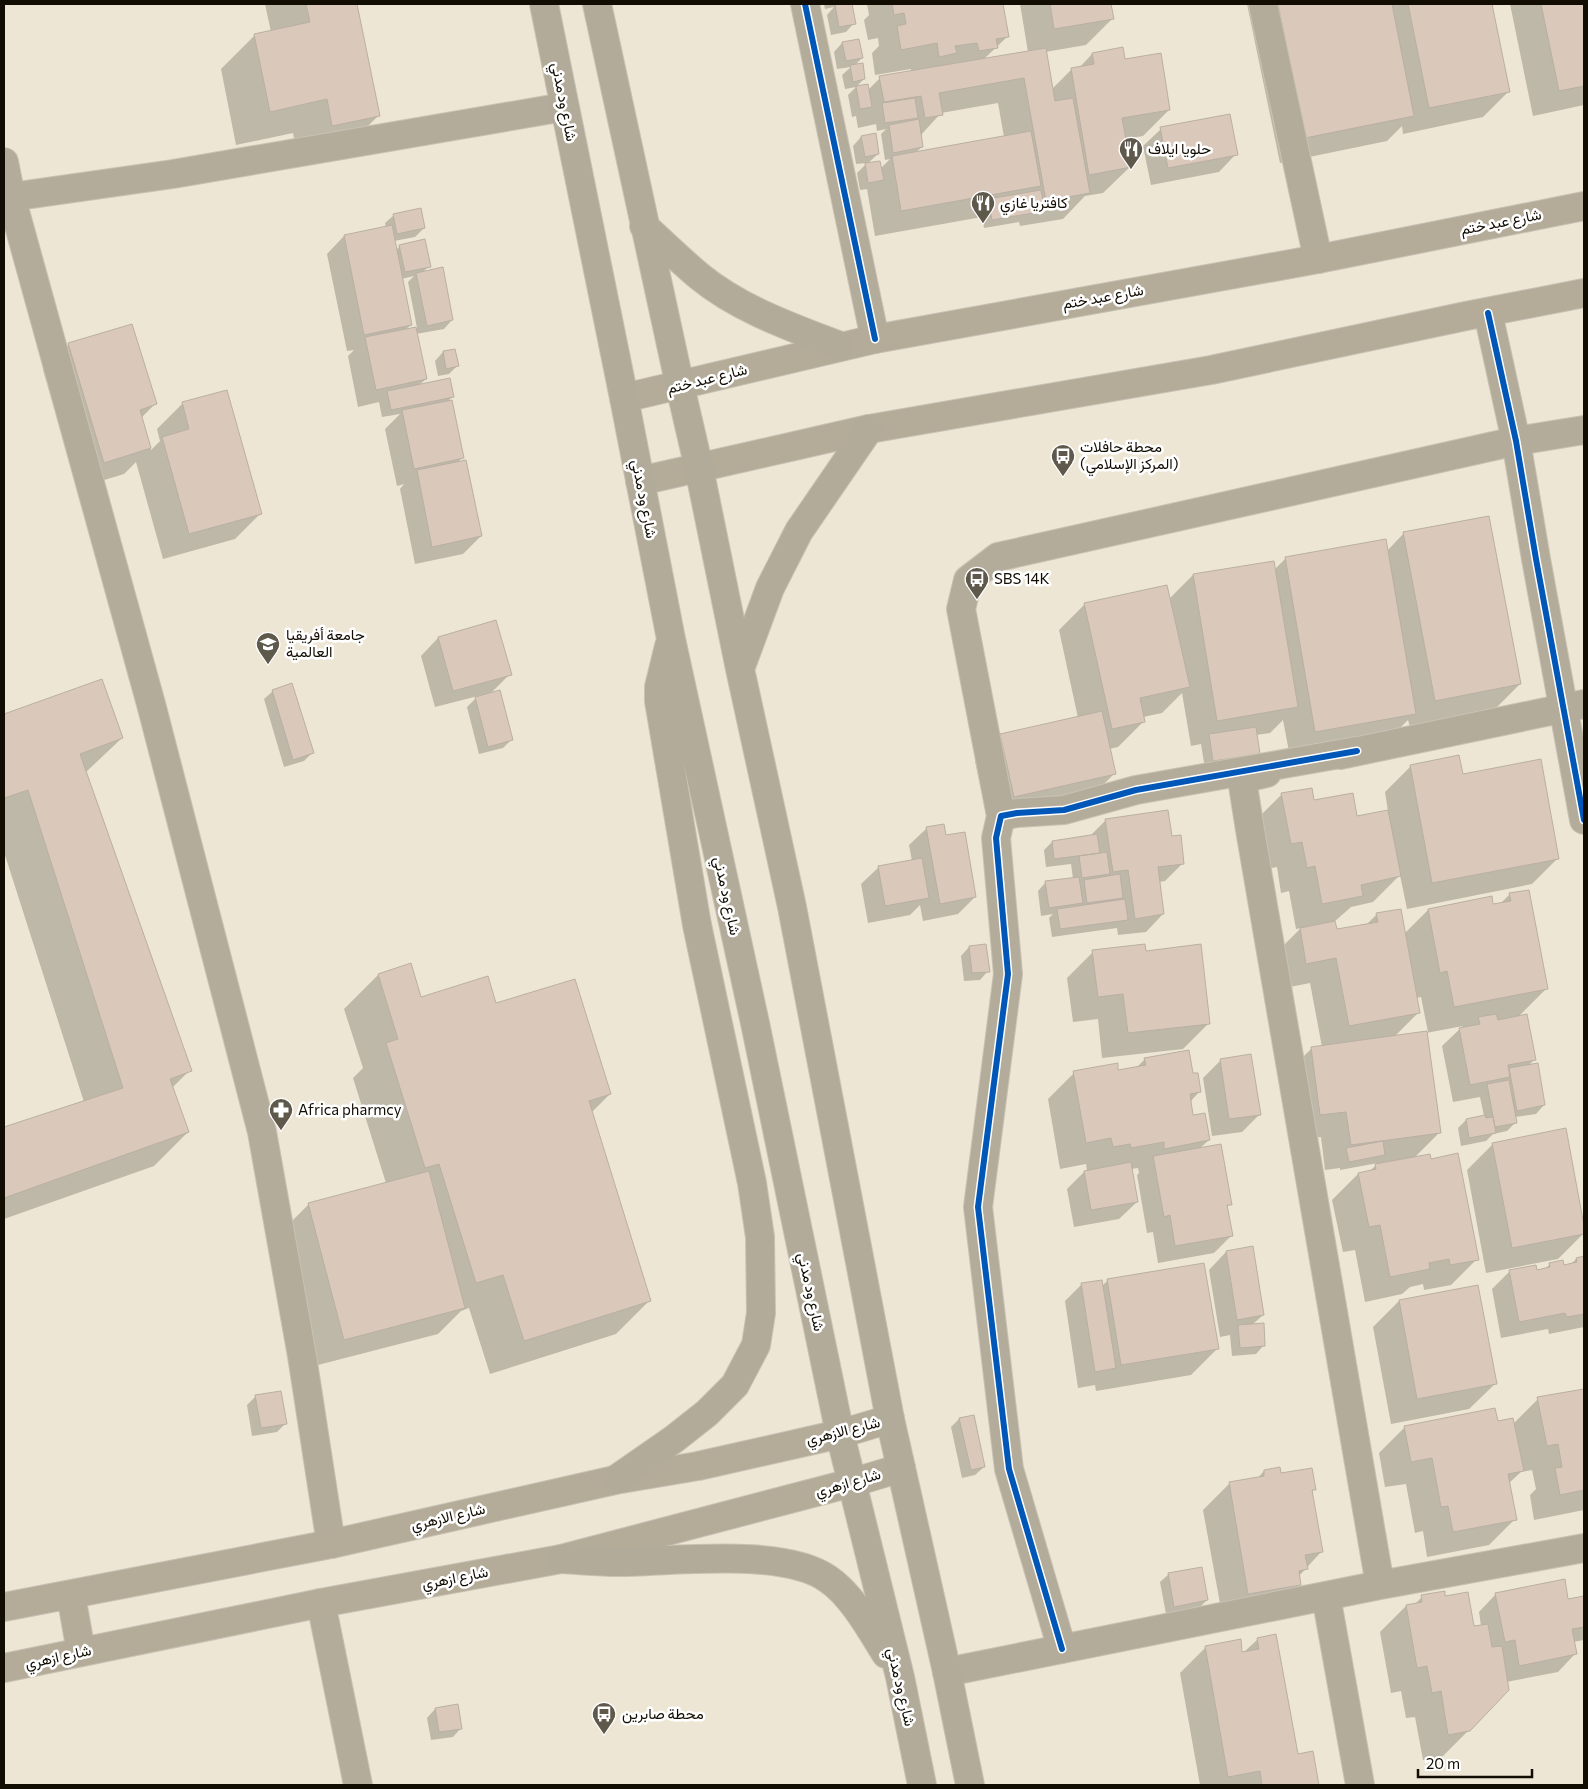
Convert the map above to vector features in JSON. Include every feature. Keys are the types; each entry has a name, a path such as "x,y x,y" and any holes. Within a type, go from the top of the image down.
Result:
{"highway":[{"name":"شارع ود مدني","path":"544,4 671,639 755,1023 840,1434 900,1678 922,1785"},
{"path":"597,4 644,226 699,468 740,669 792,907 890,1420 947,1672 970,1785"},
{"path":"644,226 700,277 741,304 783,324 840,346"},
{"path":"740,669 770,588 799,531 868,429"},
{"path":"615,1480 681,1434 707,1413 735,1385 756,1345 761,1313 760,1237 752,1183 697,925 658,701 659,686 671,639"},
{"path":"561,1559 616,1562 735,1559 774,1562 804,1568 828,1578 848,1598 866,1621 900,1678"}],"main road":[{"name":"شارع عبد ختم","path":"624,398 875,339 1318,259 1584,206"},
{"path":"640,480 868,429 1211,370 1584,293"},
{"name":"شارع الازهري","path":"4,1607 331,1544 615,1480 698,1466 840,1434 890,1420"},
{"name":"شارع ازهري","path":"4,1668 321,1604 561,1559 851,1483 901,1468"},
{"path":"71,1595 81,1652"}],"street":[{"path":"805,4 875,339"},
{"path":"1263,4 1318,259"},
{"path":"12,197 173,174 564,107"},
{"path":"4,162 151,704 262,1132 302,1356 331,1544"},
{"path":"1488,313 1516,441 1536,559 1574,706 1584,820"},
{"path":"1062,1649 1009,1469 978,1207 1008,974 996,838 1001,816 961,609 968,580 998,557 1516,441 1584,430"},
{"path":"1001,816 1064,810 1136,790 1357,751 1574,706"},
{"path":"1357,751 1242,779 1380,1585"},
{"path":"947,1672 1380,1585 1584,1548"},
{"path":"1326,1596 1360,1785"},
{"path":"321,1604 358,1785"}],"building":[{"path":"306,4 357,4 380,116 332,126 327,99 270,112 254,34 310,22"},
{"path":"852,4 856,24 839,27 835,5"},
{"path":"892,4 1003,4 1009,37 996,39 998,48 979,51 977,43 955,46 957,53 939,57 937,43 901,50 897,26 906,24 904,13 894,15"},
{"path":"1050,4 1111,4 1114,19 1054,29"},
{"path":"1278,4 1392,4 1414,116 1305,138"},
{"path":"1408,4 1492,4 1510,92 1429,108"},
{"path":"1541,4 1584,4 1584,86 1559,91"},
{"path":"859,39 863,58 846,61 842,42"},
{"path":"1123,47 1125,59 1161,53 1170,110 1122,118 1131,167 1089,175 1071,68 1094,64 1092,53"},
{"path":"1046,48 1055,101 1073,98 1090,193 1046,201 1024,78 939,93 943,115 925,118 921,96 884,102 879,76"},
{"path":"863,63 865,79 853,82 850,65"},
{"path":"868,84 872,107 860,109 856,86"},
{"path":"915,98 918,118 885,123 882,103"},
{"path":"1230,114 1238,155 1168,168 1160,127"},
{"path":"919,119 923,147 893,153 889,125"},
{"path":"1031,131 1041,186 901,211 892,156"},
{"path":"876,133 879,154 865,157 861,136"},
{"path":"880,161 884,180 868,183 865,163"},
{"path":"1041,190 1045,211 992,220 988,199"},
{"path":"421,208 425,228 397,234 393,214"},
{"path":"392,225 412,325 364,335 344,235"},
{"path":"425,239 431,267 405,272 399,245"},
{"path":"443,267 453,320 427,326 416,273"},
{"path":"132,324 157,404 140,410 151,448 104,463 68,343"},
{"path":"416,327 427,379 376,390 365,337"},
{"path":"455,349 459,366 446,369 443,351"},
{"path":"450,378 454,397 391,410 387,391"},
{"path":"227,390 262,514 189,534 162,437 189,429 182,402"},
{"path":"452,400 464,458 414,469 402,410"},
{"path":"466,460 482,536 432,547 417,470"},
{"path":"1489,516 1521,684 1435,701 1403,532"},
{"path":"1386,539 1416,714 1315,732 1285,557"},
{"path":"1274,561 1298,707 1217,721 1193,574"},
{"path":"1167,585 1190,687 1140,698 1145,722 1112,729 1084,603"},
{"path":"496,620 512,675 453,691 438,637"},
{"path":"102,679 123,738 80,754 192,1071 170,1079 189,1132 4,1198 4,1127 123,1088 28,790 4,798 4,714"},
{"path":"292,683 314,753 293,760 272,690"},
{"path":"500,690 513,740 488,747 475,697"},
{"path":"1102,711 1116,774 1014,797 1000,734"},
{"path":"1256,727 1260,754 1213,761 1209,734"},
{"path":"1459,755 1463,774 1541,759 1559,859 1432,883 1410,765"},
{"path":"1312,788 1314,800 1353,793 1357,816 1388,810 1401,876 1361,885 1363,896 1322,904 1315,866 1307,868 1302,842 1291,844 1281,793"},
{"path":"1168,810 1172,836 1181,835 1184,864 1158,867 1164,914 1135,919 1128,870 1113,872 1105,819"},
{"path":"944,824 946,835 965,832 976,897 940,904 926,827"},
{"path":"1097,834 1100,853 1054,859 1052,841"},
{"path":"1107,852 1110,874 1082,878 1079,856"},
{"path":"922,858 929,898 885,906 878,866"},
{"path":"1120,874 1123,898 1087,903 1084,880"},
{"path":"1079,877 1083,903 1049,908 1045,881"},
{"path":"1529,890 1548,989 1454,1007 1447,971 1440,973 1428,909 1492,896 1493,904 1511,901 1509,893"},
{"path":"1125,899 1128,920 1060,929 1057,909"},
{"path":"1401,909 1420,1013 1349,1026 1336,958 1306,964 1300,928 1335,921 1337,929 1378,922 1376,913"},
{"path":"986,944 990,972 972,973 969,946"},
{"path":"1145,944 1146,951 1201,944 1210,1024 1128,1033 1123,994 1098,997 1092,950"},
{"path":"411,963 421,997 488,976 496,1003 575,979 611,1094 589,1101 651,1301 524,1341 503,1275 476,1283 439,1164 425,1168 386,1043 398,1039 378,974"},
{"path":"1496,1014 1498,1020 1527,1014 1536,1060 1508,1065 1510,1077 1470,1085 1459,1028 1480,1024 1478,1017"},
{"path":"1427,1031 1441,1133 1351,1145 1346,1112 1320,1115 1311,1047"},
{"path":"1189,1050 1193,1073 1198,1073 1201,1092 1190,1094 1193,1115 1205,1113 1210,1140 1164,1149 1164,1142 1131,1148 1130,1144 1113,1147 1111,1138 1086,1143 1073,1071 1118,1063 1118,1070 1146,1065 1144,1058"},
{"path":"1251,1054 1261,1115 1229,1119 1220,1059"},
{"path":"1538,1063 1545,1105 1517,1111 1509,1068"},
{"path":"1509,1080 1517,1123 1495,1127 1487,1084"},
{"path":"1485,1115 1486,1118 1493,1117 1496,1133 1469,1138 1466,1119"},
{"path":"1566,1128 1584,1234 1512,1248 1492,1143"},
{"path":"1383,1141 1385,1155 1349,1162 1346,1148"},
{"path":"1221,1144 1232,1205 1227,1205 1233,1236 1175,1246 1170,1215 1164,1217 1153,1156"},
{"path":"1458,1153 1479,1260 1450,1265 1449,1259 1429,1263 1430,1269 1390,1277 1380,1225 1369,1227 1358,1173 1376,1169 1375,1164 1430,1154 1431,1159"},
{"path":"1131,1162 1138,1202 1091,1210 1084,1171"},
{"path":"429,1171 465,1308 344,1340 308,1203"},
{"path":"1253,1246 1264,1315 1237,1320 1226,1251"},
{"path":"1584,1256 1584,1314 1567,1317 1565,1313 1519,1322 1509,1270 1536,1265 1537,1270 1550,1267 1549,1263 1563,1260 1564,1265 1577,1262 1576,1258"},
{"path":"1204,1263 1219,1349 1121,1365 1107,1279"},
{"path":"1102,1280 1116,1368 1095,1372 1081,1283"},
{"path":"1478,1285 1497,1384 1417,1399 1399,1300"},
{"path":"1264,1323 1265,1346 1240,1348 1238,1325"},
{"path":"1584,1389 1584,1490 1560,1495 1555,1468 1562,1467 1558,1444 1547,1446 1537,1397"},
{"path":"281,1391 287,1424 261,1428 255,1395"},
{"path":"1495,1408 1498,1421 1513,1418 1524,1471 1508,1474 1517,1520 1453,1532 1448,1506 1441,1507 1432,1458 1411,1462 1404,1426"},
{"path":"974,1415 985,1467 971,1470 959,1418"},
{"path":"1280,1467 1281,1473 1312,1468 1316,1490 1312,1490 1323,1552 1305,1555 1308,1569 1299,1571 1301,1585 1248,1594 1229,1482 1264,1476 1264,1470"},
{"path":"1202,1567 1208,1600 1174,1607 1168,1573"},
{"path":"1565,1579 1568,1599 1584,1596 1584,1627 1572,1629 1577,1654 1519,1666 1515,1640 1505,1642 1495,1593"},
{"path":"1445,1591 1445,1596 1468,1592 1474,1626 1488,1624 1492,1647 1502,1646 1509,1690 1470,1731 1448,1735 1441,1691 1432,1693 1427,1666 1417,1668 1406,1605 1422,1602 1421,1595"},
{"path":"1276,1634 1298,1754 1313,1751 1319,1785 1262,1785 1260,1771 1228,1777 1205,1646 1241,1639 1242,1652 1259,1649 1257,1638"},
{"path":"458,1704 462,1729 439,1732 435,1708"}],"cycle path":[{"path":"805,4 875,339"},
{"path":"1488,313 1516,441 1584,820"},
{"path":"1062,1649 1009,1469 978,1207 1008,974 996,838 1001,816 1064,810 1136,790 1357,751"}],"place":[{"name":"حلويا ايلاف","path":"1131,170"},
{"name":"كافتريا غازي","path":"983,224"},
{"name":"محطة حافلات (المركز الإسلامي)","path":"1063,477"},
{"name":"SBS 14K","path":"977,600"},
{"name":"جامعة أفريقيا العالمية","path":"268,665"},
{"name":"Africa pharmcy","path":"281,1131"},
{"name":"محطة صابرين","path":"604,1735"}]}
